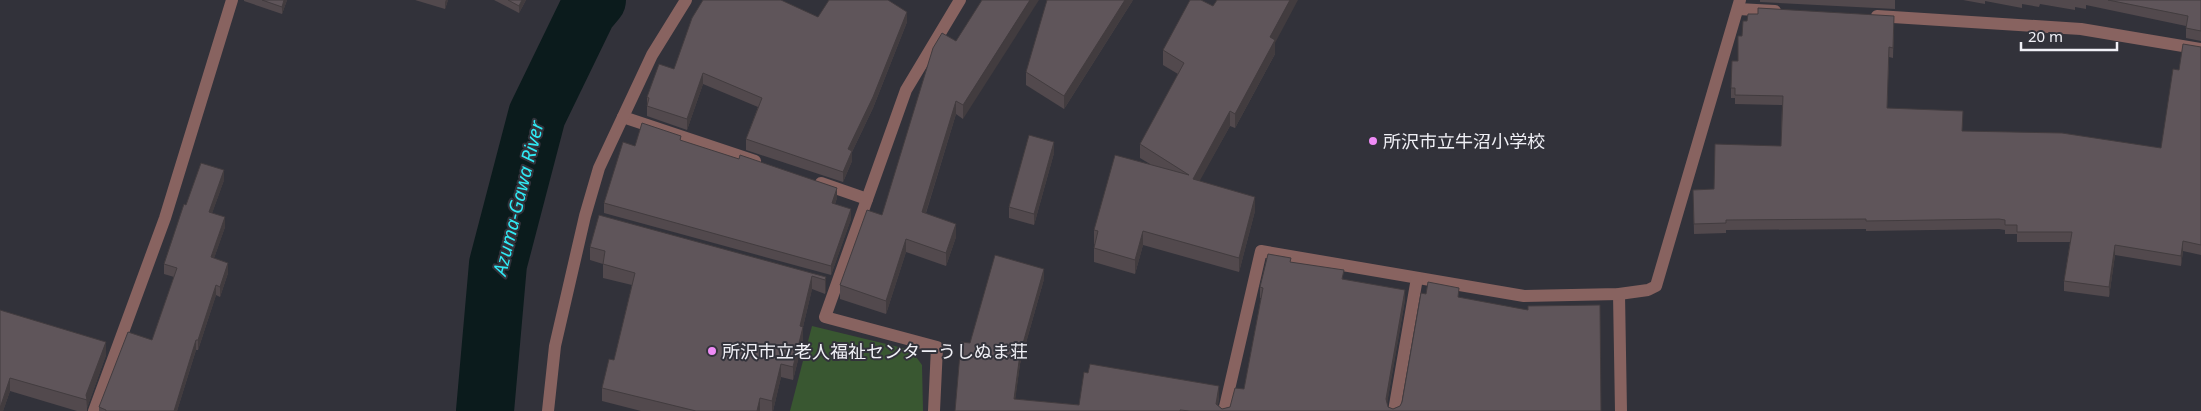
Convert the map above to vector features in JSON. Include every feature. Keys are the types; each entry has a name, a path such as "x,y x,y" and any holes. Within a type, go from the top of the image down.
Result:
{"street":[{"path":"94,411 164,218 232,0"},
{"path":"548,411 555,346 590,217 599,168 652,56 686,0"},
{"path":"934,411 937,347 826,317 832,284 906,90 960,0"},
{"path":"1224,411 1261,251 1524,296 1619,294 1648,290 1656,286 1739,4 1786,12"},
{"path":"1864,16 2072,28 2201,50"},
{"path":"623,117 764,164"},
{"path":"810,180 866,199"},
{"path":"1394,411 1417,278"},
{"path":"1619,294 1621,411"}],"green space":[{"path":"812,326 911,350 922,365 923,411 790,411"}],"building":[{"path":"262,0 284,0 282,7"},
{"path":"508,0 522,0 519,6"},
{"path":"703,0 781,0 818,17 829,0 888,0 907,12 873,97 848,149 852,151 843,172 746,139 762,98 703,73 687,119 647,106 649,98 647,97 659,64 674,69 692,18"},
{"path":"982,0 1030,0 963,105 956,101 922,212 956,224 946,253 906,239 886,301 840,285 867,210 882,215 933,48 942,33 956,41"},
{"path":"1047,0 1125,0 1064,96 1026,72"},
{"path":"1190,0 1201,0 1213,6 1217,0 1290,0 1270,37 1275,40 1235,114 1230,111 1193,179 1255,197 1239,258 1143,231 1135,260 1094,248 1098,231 1094,230 1115,155 1189,175 1140,144 1184,63 1163,50"},
{"path":"2108,0 2201,0 2201,31 2186,28 2188,16"},
{"path":"1758,8 1894,16 1893,48 1889,47 1887,108 1963,111 1962,131 2062,133 2161,148 2173,69 2179,70 2183,44 2201,47 2201,245 2183,241 2181,256 2115,245 2109,287 2064,281 2072,232 2017,232 2017,225 2005,225 2005,220 1999,219 1866,221 1866,219 1726,220 1726,223 1694,224 1693,190 1714,189 1715,144 1781,146 1783,96 1735,95 1735,88 1731,88 1732,61 1738,61 1738,36 1742,36 1743,21 1747,21 1748,14 1758,14"},
{"path":"642,123 681,136 680,140 739,159 740,155 837,188 832,203 851,209 831,266 604,203 623,142 635,146"},
{"path":"1029,135 1054,142 1034,214 1009,207"},
{"path":"201,163 224,170 209,212 225,217 211,257 228,263 220,287 216,285 198,340 196,340 174,411 106,411 99,407 128,332 152,340 177,268 164,264 184,204 186,205"},
{"path":"599,215 826,277 825,280 812,276 800,326 803,327 793,367 781,364 772,401 760,398 757,411 696,411 602,388 609,359 614,360 635,273 603,264 605,251 590,247"},
{"path":"1268,254 1291,258 1290,262 1344,270 1342,279 1405,290 1386,399 1388,407 1393,409 1400,406 1402,402 1421,293 1426,294 1428,282 1459,288 1458,297 1528,310 1528,306 1600,305 1601,411 955,411 961,342 970,343 995,255 1044,269 1020,354 1014,399 1079,405 1084,372 1088,373 1090,364 1219,386 1216,404 1222,409 1230,407 1235,388 1244,389 1263,288 1260,287"},
{"path":"0,310 106,342 86,395 87,400 10,378 0,408"}],"waterway":[{"name":"Azuma-Gawa River","path":"485,411 498,264 537,115 587,12 597,0"}],"place":[{"name":"所沢市立牛沼小学校","path":"1373,141"},
{"name":"所沢市立老人福祉センターうしぬま荘","path":"712,351"}]}
